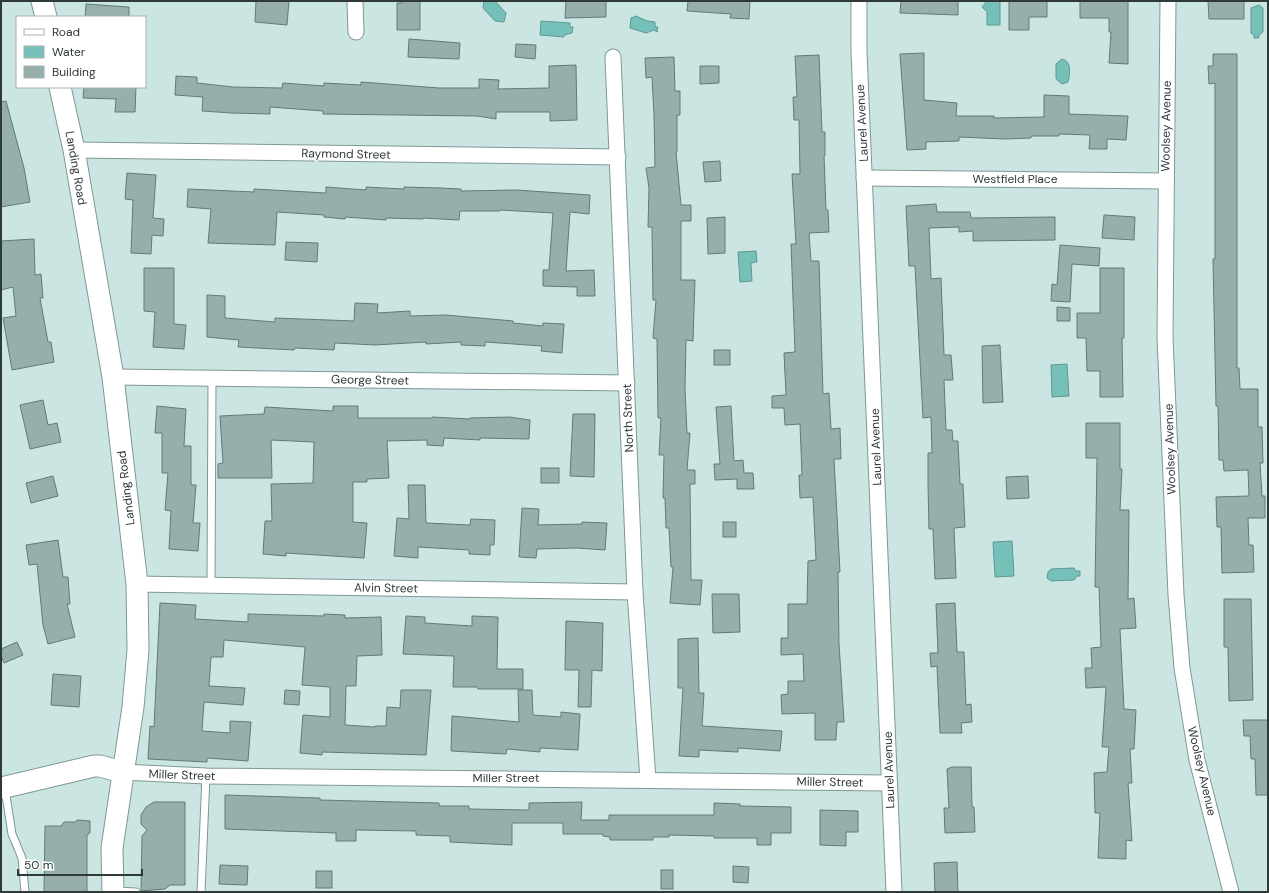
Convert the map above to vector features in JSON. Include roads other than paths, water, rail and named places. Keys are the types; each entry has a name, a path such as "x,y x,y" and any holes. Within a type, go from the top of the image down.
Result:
{"street":[{"path":"42,1 46,16"},
{"path":"355,1 356,32"},
{"name":"Laurel Avenue","path":"859,1 859,52 894,892"},
{"name":"Woolsey Avenue","path":"1168,1 1165,337 1176,587 1182,668 1197,760 1231,892"},
{"name":"North Street","path":"613,57 635,592 648,780"},
{"name":"Landing Road","path":"60,88 74,150 113,377 137,584 138,650 133,708 122,772 112,848 113,892"},
{"name":"Raymond Street","path":"74,150 618,157"},
{"name":"Westfield Place","path":"864,178 1166,181"},
{"name":"George Street","path":"113,377 627,383"},
{"name":"Alvin Street","path":"137,584 635,592"},
{"path":"3,787 94,766 100,766 122,772"},
{"name":"Miller Street","path":"122,772 206,776 889,783"}],"lane":[{"path":"211,586 212,378"},
{"path":"201,892 206,776"},
{"path":"3,787 12,834 22,858 25,892"},
{"path":"113,892 136,892"}],"water":[{"path":"484,1 495,1 506,13 504,22 495,21 483,8"},
{"path":"987,1 1000,1 1000,25 987,25 987,12 982,7"},
{"path":"1259,5 1263,8 1263,32 1259,35 1259,38 1254,38 1254,35 1251,33 1251,8"},
{"path":"636,16 647,21 655,22 655,27 658,27 657,32 654,30 646,33 630,28 631,18"},
{"path":"541,21 570,23 570,27 573,27 572,33 564,35 564,37 540,35"},
{"path":"1062,59 1069,65 1070,72 1068,82 1062,84 1056,79 1056,64"},
{"path":"756,251 757,262 751,263 752,281 740,282 738,252"},
{"path":"1067,364 1069,396 1052,397 1051,365"},
{"path":"1012,541 1014,576 995,577 993,542"},
{"path":"1074,568 1076,571 1080,571 1080,576 1077,576 1074,580 1051,581 1047,578 1048,572 1051,569"}]}
